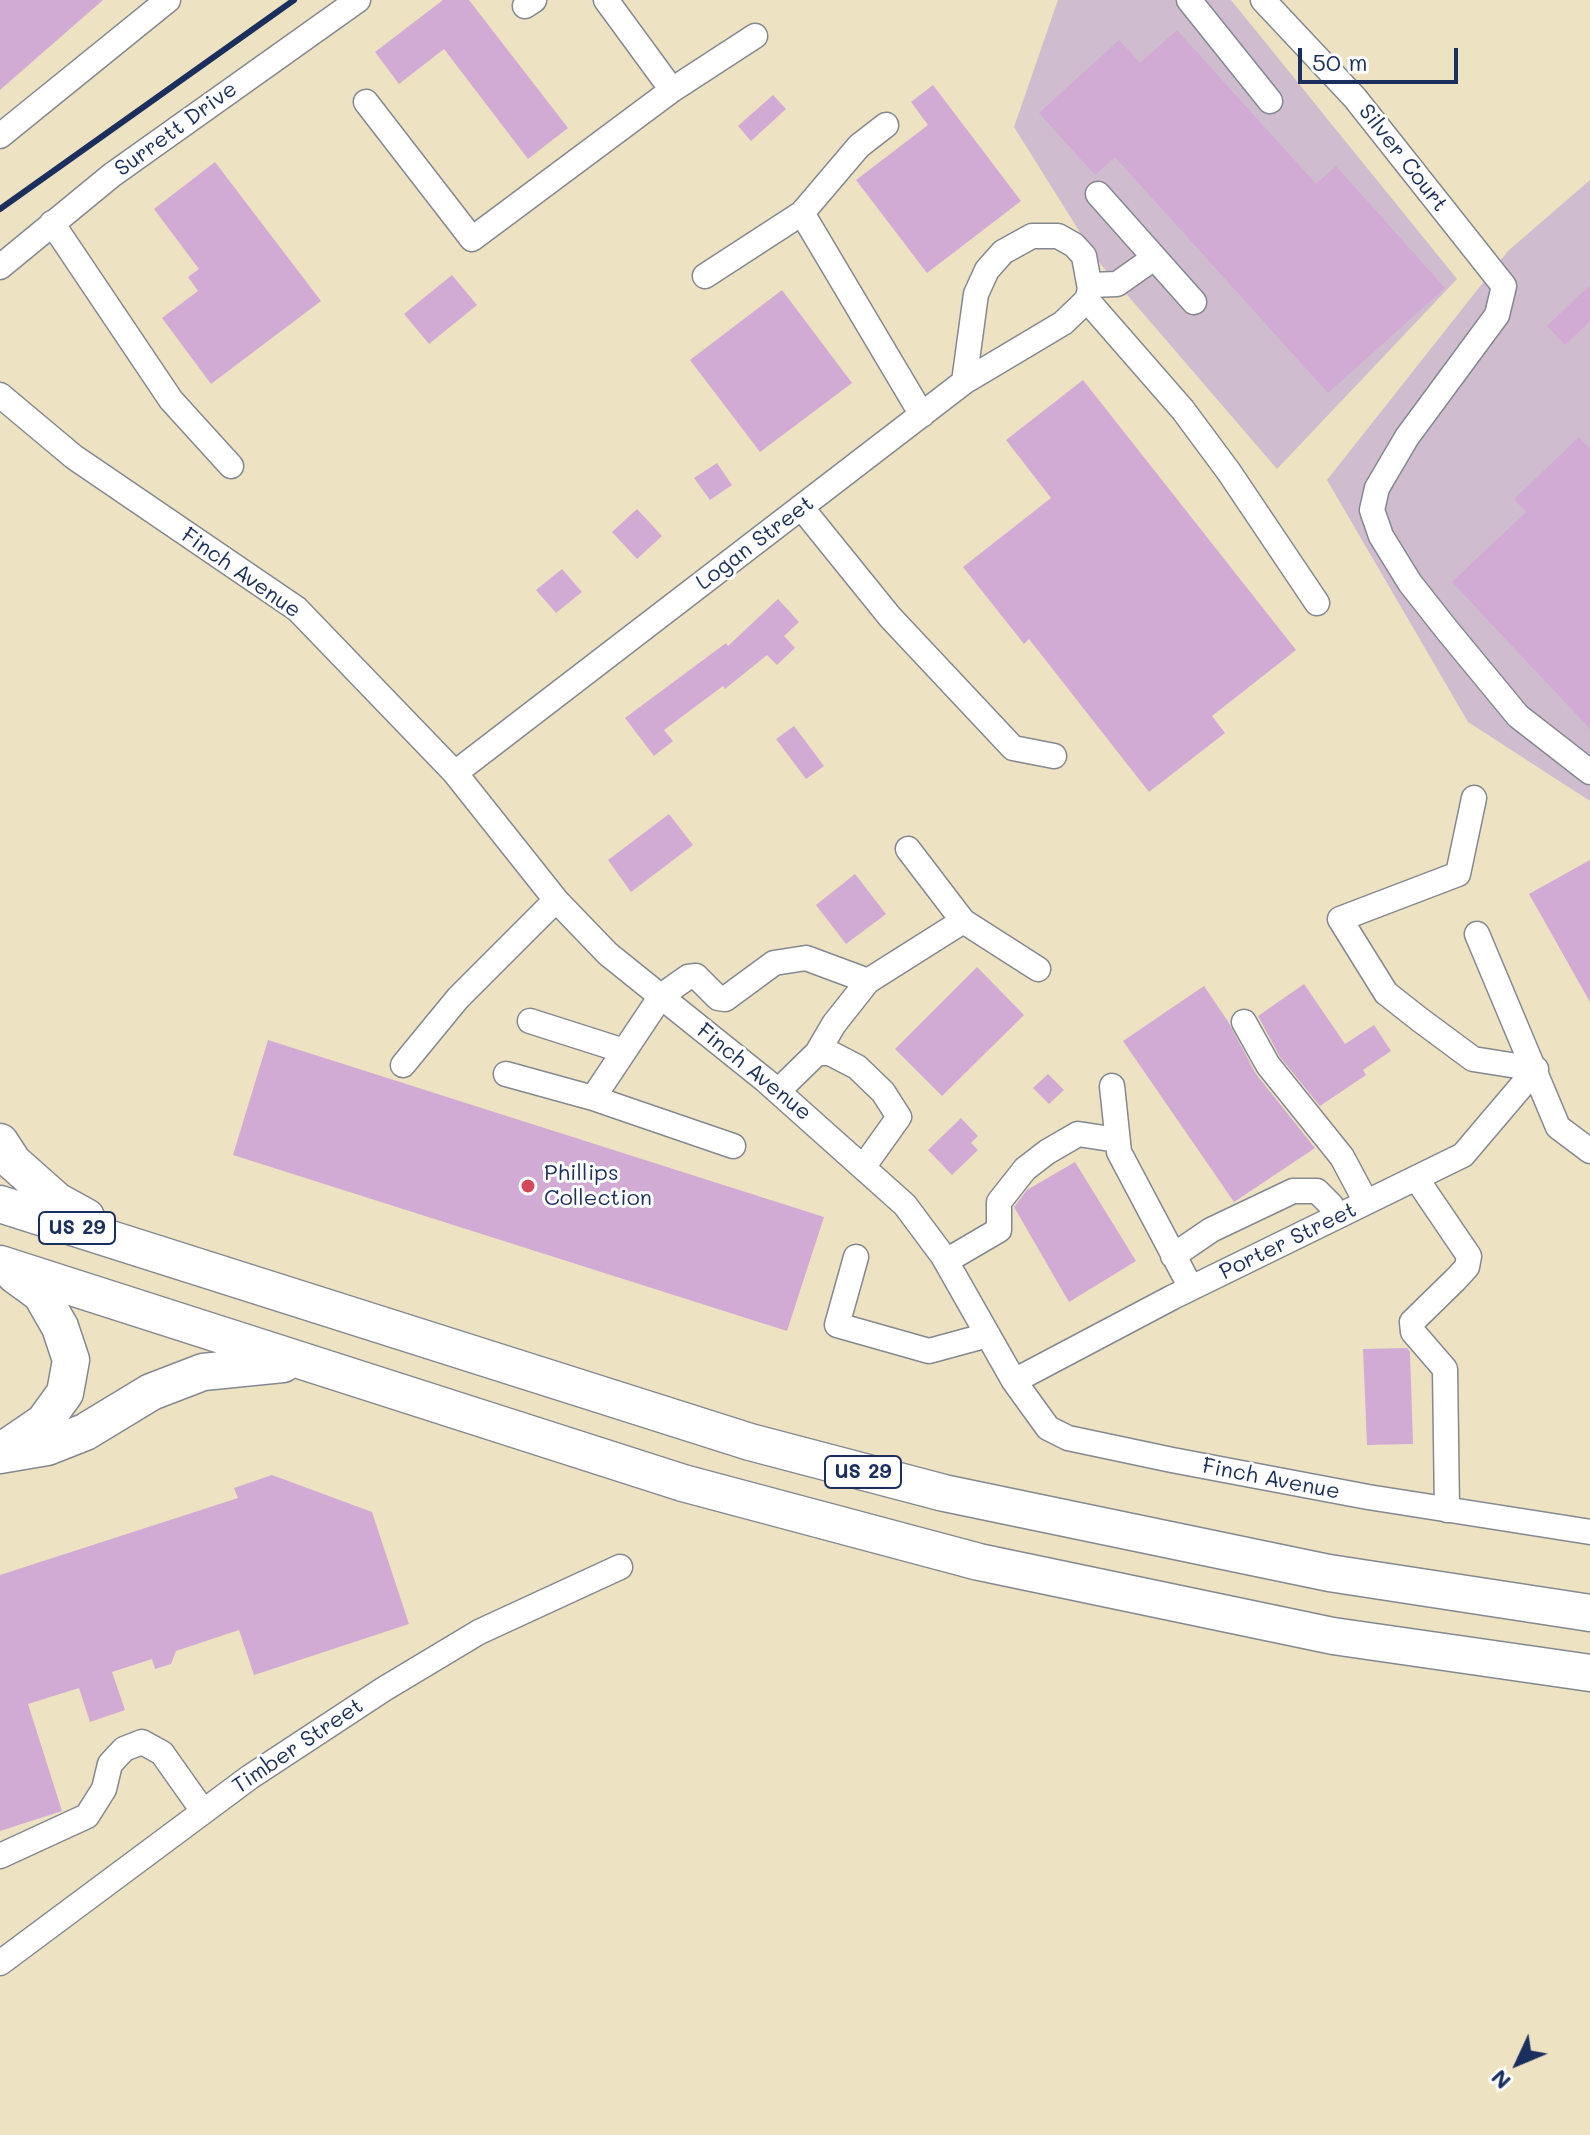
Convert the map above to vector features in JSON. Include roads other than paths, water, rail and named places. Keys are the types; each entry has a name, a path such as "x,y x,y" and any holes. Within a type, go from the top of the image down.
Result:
{"highway":[{"path":"0,1142 13,1162 57,1201 154,1253"},
{"name":"US 29","path":"0,1204 750,1442 944,1493 1329,1573 1590,1613"},
{"path":"0,1264 41,1294 60,1327 71,1360 65,1393 44,1422 0,1453"},
{"name":"US 29","path":"0,1264 683,1483 979,1562 1142,1599 1333,1636 1590,1673"},
{"path":"0,1453 47,1447 85,1432 151,1392 203,1372 235,1366 307,1363"}],"street":[{"path":"0,136 168,0"},
{"name":"Surrett Drive","path":"0,267 52,223 186,121 358,0"},
{"path":"606,0 672,90"},
{"path":"1189,0 1270,101"},
{"name":"Silver Court","path":"1263,0 1355,98 1504,286 1497,315 1407,437 1377,488 1372,510 1381,536 1410,583 1518,716 1590,772"},
{"path":"366,102 472,239 672,90 755,36"},
{"path":"705,276 802,213 859,146 886,125"},
{"path":"1098,194 1194,302"},
{"path":"802,213 922,415"},
{"path":"52,223 171,400 231,466"},
{"path":"964,382 976,294 987,270 1003,252 1032,236 1058,236 1074,245 1084,256 1088,292 1183,410 1317,603"},
{"path":"1088,292 1117,284 1154,258"},
{"name":"Logan Street","path":"455,773 964,382 1063,323 1088,292"},
{"name":"Finch Avenue","path":"0,395 74,457 297,609 455,773 556,900 608,954 778,1091 905,1205 946,1261 1014,1381 1048,1428 1068,1438 1447,1510 1590,1532"},
{"path":"801,507 890,617 1013,748 1054,756"},
{"path":"1474,798 1458,874 1340,919 1386,993 1419,1019 1473,1059 1536,1069"},
{"path":"908,849 963,921 1038,969"},
{"path":"403,1065 458,998 556,900"},
{"path":"778,1091 817,1053 834,1024 868,981 963,921"},
{"path":"1477,934 1558,1127 1590,1151"},
{"path":"593,1098 661,996 688,977 696,976 718,998 725,999 774,963 806,958 868,981"},
{"path":"530,1021 624,1051"},
{"path":"1244,1022 1268,1065 1342,1157 1366,1202"},
{"path":"817,1053 830,1053 857,1067 883,1092 899,1117 864,1166"},
{"name":"Porter Street","path":"1014,1381 1191,1288 1463,1155 1536,1069"},
{"path":"506,1074 593,1098 733,1146"},
{"path":"1112,1086 1119,1152 1191,1288"},
{"path":"946,1261 999,1230 999,1202 1025,1169 1047,1152 1078,1134 1117,1140"},
{"path":"1416,1178 1469,1256 1467,1267 1412,1322 1413,1332 1445,1369 1447,1510"},
{"path":"1173,1256 1211,1230 1293,1191 1317,1191 1331,1205 1336,1217"},
{"path":"856,1257 837,1325 929,1351 988,1335"},
{"name":"Timber Street","path":"0,1963 203,1811 384,1689 479,1632 620,1567"},
{"path":"0,1856 87,1816 104,1789 110,1764 124,1749 142,1742 162,1753 203,1811"}],"railway":[{"path":"0,209 294,0"}],"place":[{"name":"Phillips Collection","path":"528,1186"}]}
